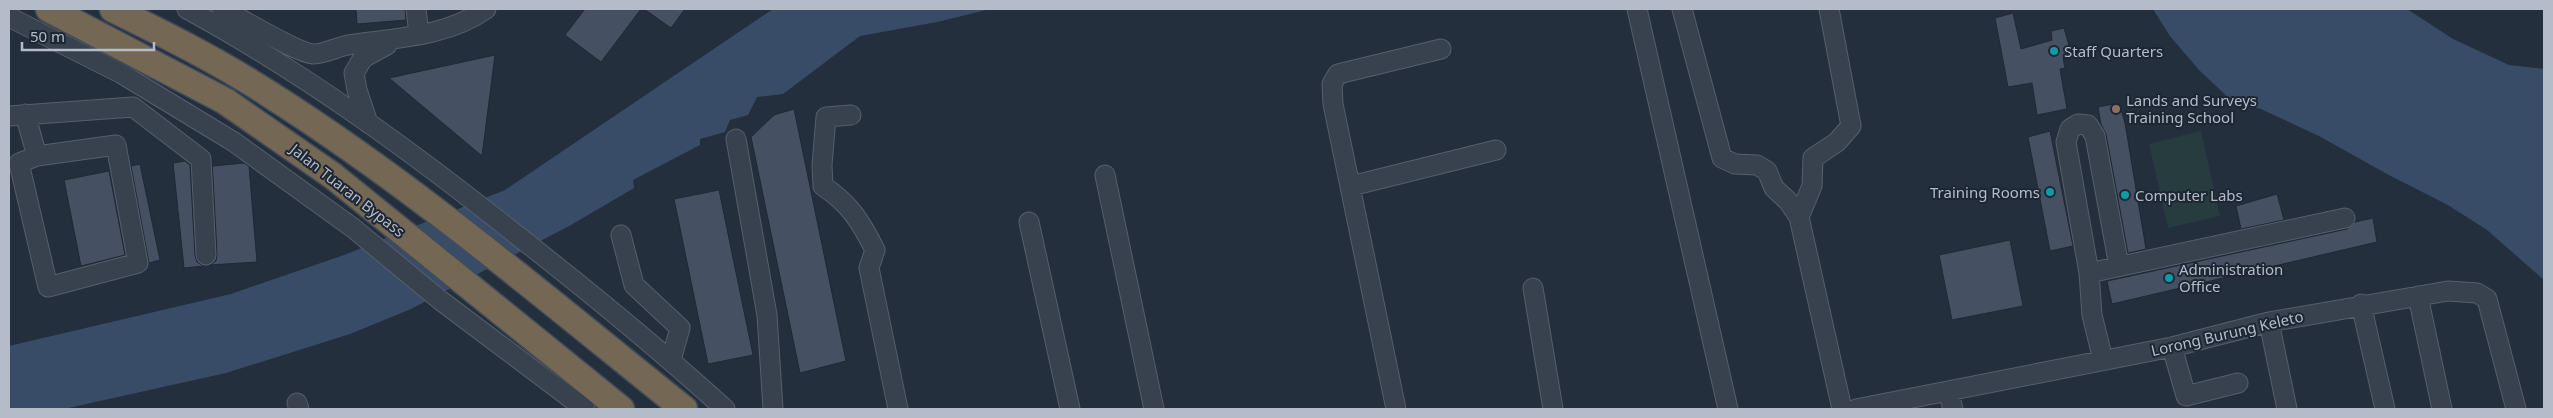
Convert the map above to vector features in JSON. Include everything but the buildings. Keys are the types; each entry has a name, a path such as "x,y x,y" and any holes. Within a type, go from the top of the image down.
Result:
{"highway":[{"name":"Jalan Tuaran Bypass","path":"49,9 225,101 333,176 621,409"},
{"name":"Jalan Tuaran Bypass","path":"113,9 268,93 341,141 441,215 684,409"}],"street":[{"path":"187,9 291,72 368,123 472,199 671,360 725,409"},
{"path":"222,9 299,50 315,54 346,46 394,40 462,23 486,9"},
{"path":"416,9 419,34"},
{"path":"1637,9 1728,409"},
{"path":"1682,9 1722,158 1735,164 1757,165 1767,172 1774,188 1788,201 1799,217 1842,409"},
{"path":"1799,217 1812,186 1813,158 1837,142 1851,126 1829,9"},
{"path":"9,17 122,74 186,111 282,175 353,228 440,300 585,409"},
{"path":"368,123 357,90 354,73 363,58 394,40"},
{"path":"1396,409 1333,104 1332,84 1338,74 1441,49"},
{"path":"37,156 17,115 133,107 201,159 206,255"},
{"path":"851,116 826,118 822,165 823,186 838,196 861,221 875,250 869,268 898,409"},
{"path":"2103,360 2092,315 2089,273 2066,142 2070,129 2078,124 2088,125 2095,136 2119,266"},
{"path":"736,139 768,315 773,409"},
{"path":"116,145 138,264 48,287 19,163 37,156 116,145"},
{"path":"1351,186 1496,150"},
{"path":"1105,175 1154,409"},
{"path":"2089,273 2345,218"},
{"path":"1029,222 1070,409"},
{"path":"621,235 634,285 680,328 671,360"},
{"path":"1533,288 1552,409"},
{"name":"Lorong Burung Keleto","path":"1856,409 2172,347 2270,322 2362,304 2448,291 2476,293 2487,299 2516,409"},
{"path":"2418,296 2442,409"},
{"path":"2362,304 2385,409"},
{"path":"2270,322 2288,409"},
{"path":"2172,347 2186,396 2238,383"},
{"path":"1948,391 1953,409"}],"green space":[{"path":"2201,131 2220,216 2168,228 2149,144"}],"water":[{"path":"773,9 990,9 937,22 860,36 783,94 757,97 748,115 730,120 725,132 700,139 700,145 633,180 634,188 571,225 411,309 350,334 226,373 64,409 9,409 9,346 231,294 344,255 505,190"},
{"path":"2153,9 2407,9 2453,39 2509,65 2544,69 2544,280 2487,230 2448,205 2319,136 2261,109 2232,101 2199,70 2170,36"}],"place":[{"name":"Staff Quarters","path":"2054,51"},
{"name":"Lands and Surveys Training School","path":"2116,109"},
{"name":"Training Rooms","path":"2050,192"},
{"name":"Computer Labs","path":"2125,195"},
{"name":"Administration Office","path":"2169,278"}]}
